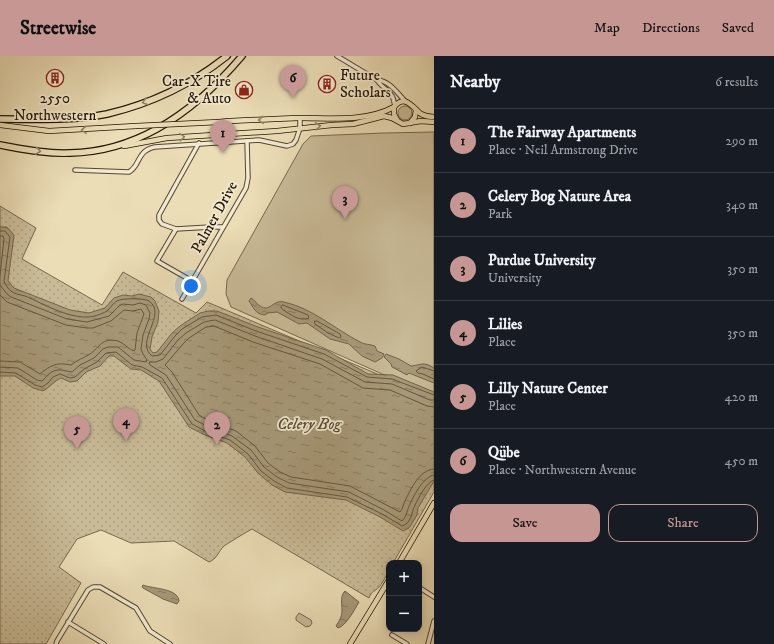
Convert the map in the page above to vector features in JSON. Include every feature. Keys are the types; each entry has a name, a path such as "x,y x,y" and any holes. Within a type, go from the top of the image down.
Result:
{"highway":[{"path":"0,120 78,118 106,114 125,109 151,100 185,84 205,73 227,56"},
{"path":"0,145 42,152 70,153 116,147 149,133 176,118 196,104 242,56"}],"main road":[{"path":"0,125 50,131 300,118 356,118 373,115 394,107 398,103 406,102 425,116 434,117"},
{"path":"394,107 394,114 397,120"},
{"path":"410,123 415,117 416,110"},
{"path":"116,147 167,138 353,124 384,116 397,120 403,124 421,121 434,122"},
{"path":"401,560 434,503"},
{"path":"350,644 386,585"}],"street":[{"path":"337,56 377,80 381,80 388,84 406,102"},
{"path":"377,80 379,85 392,95 394,107"},
{"path":"75,170 129,172 142,154 150,148 199,143 262,140 287,146 294,142 300,128 300,118"},
{"name":"Palmer Drive","path":"182,299 246,188 248,178 247,141"},
{"path":"199,143 158,218 162,224 176,229 223,227"},
{"path":"176,229 157,261 192,281"},
{"path":"56,644 88,590 93,587 98,587 136,608 150,631 170,644"},
{"path":"422,589 434,597"},
{"path":"428,644 434,621"},
{"path":"68,622 104,644"},
{"path":"392,635 407,644"}],"shaded area":[{"path":"405,106 410,108 412,113 410,118 405,120 400,118 398,113 400,108"},
{"path":"434,132 434,397 231,307 226,294 227,280 303,144 311,136"},
{"path":"0,206 36,228 22,259 102,305 123,272 196,313 207,302 434,398 434,492 395,560 386,560 386,574 383,581 378,589 371,594 369,598 252,529 224,546 216,557 209,562 174,541 131,543 101,530 77,539 59,567 81,583 46,644 0,644"},
{"path":"299,613 311,620 312,623 310,626 306,627 296,620"}],"water":[{"name":"Celery Bog","path":"0,227 7,227 14,235 8,281 14,288 70,310 89,313 105,308 114,298 123,295 132,296 139,294 151,297 155,301 159,311 158,322 152,337 150,349 153,353 157,352 172,333 180,326 200,313 217,311 258,327 326,350 368,374 393,375 434,392 434,481 418,508 417,515 409,528 403,531 380,517 346,500 285,492 272,485 258,473 245,457 227,443 189,427 159,381 141,370 131,369 114,356 109,356 100,366 86,372 77,381 70,382 61,378 43,391 33,388 15,376 0,376"},
{"path":"251,298 263,308 269,307 277,302 284,302 304,309 360,342 375,346 377,351 384,354 382,358 375,362 362,356 349,344 330,339 307,323 299,324 277,312 268,313 265,315 259,313 249,301"},
{"path":"386,354 411,366 425,364 434,368 434,383 409,373 407,375 392,367 384,357"},
{"path":"143,585 170,591 178,597 179,601 177,604 163,599 143,588"},
{"path":"345,591 359,602 347,621 338,628 336,626 340,619 342,597"}],"place":[{"name":"2550 Northwestern","path":"55,78"},
{"name":"Future Scholars","path":"327,84"},
{"name":"Car-X Tire & Auto","path":"244,90"},
{"name":"Qübe","path":"293,98"},
{"name":"The Fairway Apartments","path":"223,153"},
{"name":"Purdue University","path":"345,219"},
{"name":"Lilies","path":"126,441"},
{"name":"Celery Bog Nature Area","path":"217,445"},
{"name":"Lilly Nature Center","path":"77,449"}]}
